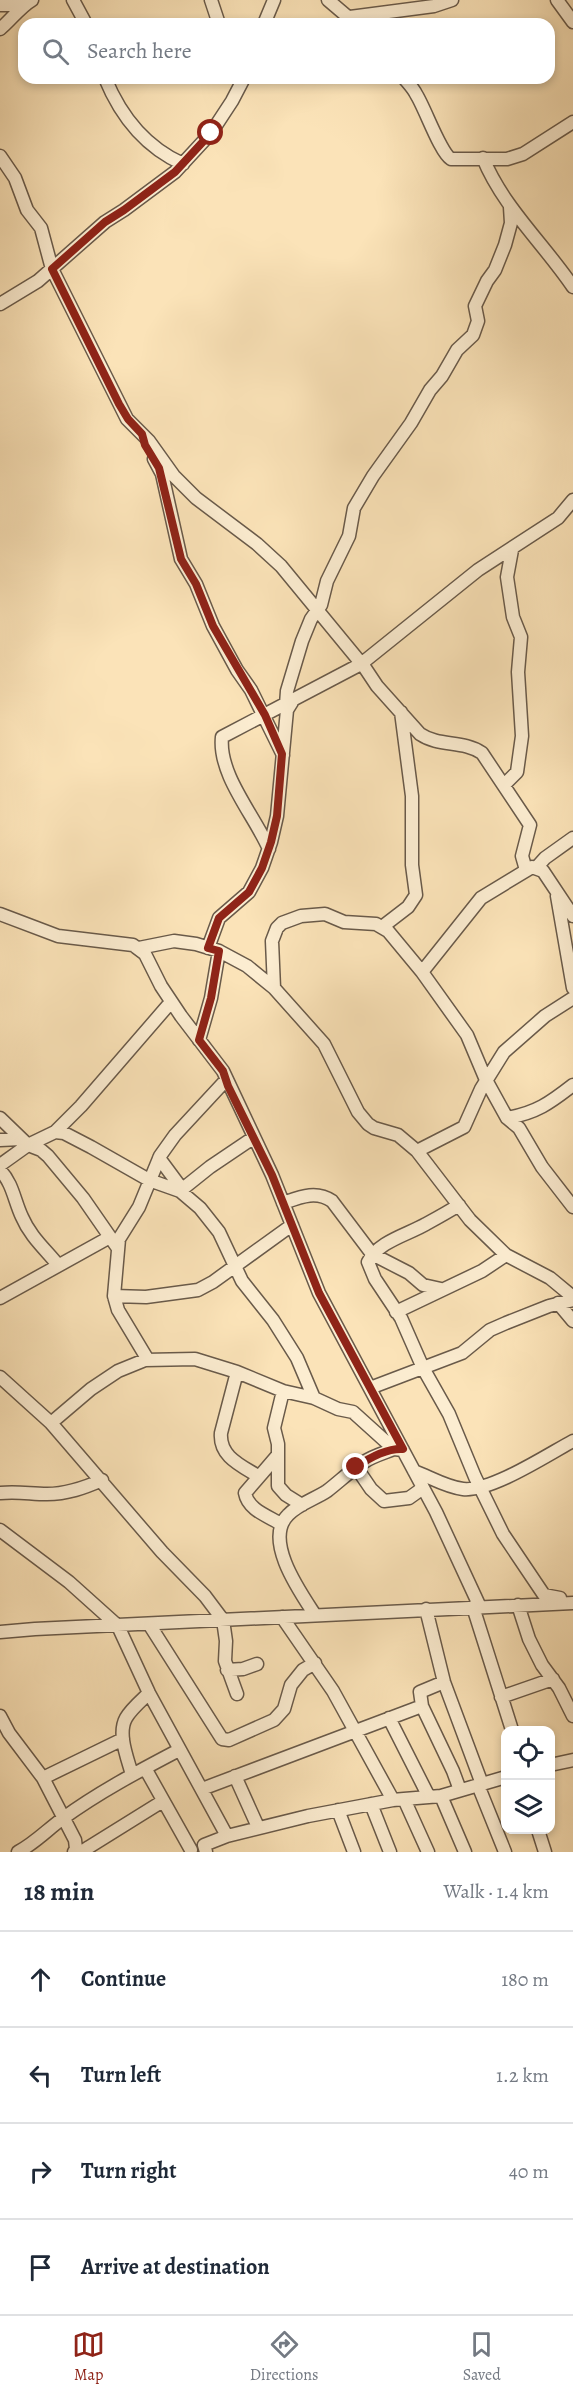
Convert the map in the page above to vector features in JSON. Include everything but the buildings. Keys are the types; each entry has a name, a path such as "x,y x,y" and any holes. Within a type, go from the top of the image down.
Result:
{"street":[{"path":"74,0 83,18"},
{"path":"211,0 217,18"},
{"path":"266,18 274,0"},
{"path":"328,0 349,18"},
{"path":"369,18 434,6 452,0"},
{"path":"557,0 573,22"},
{"path":"0,5 28,2"},
{"path":"0,29 28,2"},
{"path":"108,84 133,127 162,154 183,164"},
{"path":"0,304 30,286 105,222 157,186 183,164 211,133 240,84"},
{"path":"408,84 416,94 447,156 451,159 507,159 523,154 573,122"},
{"path":"0,156 15,178 27,210 41,228 52,269 128,419 174,476 196,498 257,544 281,566 377,686 427,739 474,747 482,753 530,825 522,856 531,869 543,871 573,916"},
{"path":"483,158 510,207 573,287"},
{"path":"199,1040 211,998 213,949 219,918 249,892 269,849 277,816 289,703 287,691 302,640 317,609 335,561 349,536 354,508 453,356 473,335 478,321 475,306 495,270 505,245 511,223 510,207"},
{"path":"142,434 162,474 181,559 196,584 213,626 265,715 282,754"},
{"path":"269,849 254,819 244,807 233,783 221,746 222,737 361,664 478,570 558,518 573,500"},
{"path":"504,785 517,772 522,736 518,672 521,637 513,617 507,577 512,550"},
{"path":"382,927 408,908 416,895 412,865 412,796 401,712"},
{"path":"422,972 481,898 531,869 573,838"},
{"path":"555,889 573,988"},
{"path":"0,914 58,936 120,942 140,948 174,941 213,949 248,966 274,988 324,1044 358,1112 368,1124 398,1135 417,1151 470,1220 506,1256 550,1278 573,1298"},
{"path":"274,988 272,941 277,928 282,923 301,916 325,914 344,922 361,921 388,931 422,972 467,1035 486,1080 507,1118 519,1128 542,1167 573,1207"},
{"path":"140,948 171,1002 223,1071 283,1203 319,1293 370,1388 398,1449 423,1488 477,1607 510,1726"},
{"path":"417,1151 464,1127 486,1080 504,1052 545,1016 573,998"},
{"path":"55,1132 81,1106 171,1002"},
{"path":"0,1298 58,1266 118,1239 139,1207 148,1180 159,1158 175,1135 226,1080"},
{"path":"507,1118 526,1115 547,1105 573,1085"},
{"path":"0,1118 25,1142 48,1156 114,1242 114,1296 118,1310 148,1360"},
{"path":"0,1140 25,1142 55,1132 64,1133 148,1180 181,1190"},
{"path":"181,1190 253,1138"},
{"path":"25,1142 0,1168 15,1193 21,1216 34,1239 58,1266"},
{"path":"159,1158 181,1190 211,1220 219,1232 242,1281 273,1320 297,1358 314,1398"},
{"path":"283,1203 306,1195 325,1196 332,1201 372,1254 409,1273 423,1285 441,1289"},
{"path":"459,1205 425,1225 397,1237 372,1254 368,1262 375,1279 396,1312 423,1368 449,1414 480,1489 502,1534 544,1595 573,1602"},
{"path":"114,1296 146,1298 198,1290 213,1282 292,1225"},
{"path":"396,1312 482,1271 506,1256"},
{"path":"370,1388 462,1353 490,1330 573,1298"},
{"path":"558,1303 573,1321"},
{"path":"51,1423 91,1389 118,1371 148,1360 195,1359 237,1372 283,1391 314,1398 338,1409 353,1412 398,1449"},
{"path":"237,1372 220,1443 227,1456 258,1476"},
{"path":"0,1377 51,1423 162,1552 205,1596 223,1620 224,1658 237,1694"},
{"path":"283,1391 274,1428 278,1486 286,1495 302,1505"},
{"path":"414,1471 455,1487 480,1489 573,1441"},
{"path":"315,1615 292,1578 285,1560 278,1537 281,1524 288,1514 326,1491 366,1460 398,1449"},
{"path":"277,1456 245,1493 246,1499 254,1509 281,1524"},
{"path":"356,1467 371,1489 384,1502 409,1498 423,1488"},
{"path":"0,1493 18,1491 65,1493 102,1480"},
{"path":"0,1530 69,1582 118,1626 149,1693 227,1836"},
{"path":"0,1632 573,1602"},
{"path":"518,1605 529,1639 573,1716"},
{"path":"426,1609 444,1682 505,1852"},
{"path":"282,1617 333,1691 427,1852"},
{"path":"149,1624 222,1739 229,1740 274,1720 284,1709 291,1685 303,1670 315,1663"},
{"path":"227,1670 243,1669 257,1664"},
{"path":"501,1697 552,1680"},
{"path":"444,1682 420,1692 422,1706 460,1791"},
{"path":"132,1775 123,1739 123,1727 127,1717 149,1693"},
{"path":"202,1789 422,1706"},
{"path":"0,1716 9,1733 44,1778 62,1819 75,1840 75,1850 83,1851 163,1801"},
{"path":"389,1718 465,1852"},
{"path":"44,1778 123,1739"},
{"path":"18,1852 31,1845 62,1819 132,1775 179,1749"},
{"path":"555,1764 573,1760"},
{"path":"145,1768 189,1851 205,1849 227,1836 258,1827 398,1799 460,1791 501,1778"},
{"path":"235,1776 258,1827"},
{"path":"371,1804 390,1852"},
{"path":"338,1810 354,1852"},
{"path":"539,1834 545,1852"}],"route":[{"path":"211,133 175,172 105,222 52,269 119,404 128,419 142,434 145,445 162,474 177,551 196,584 213,626 265,715 282,754 277,816 262,868 249,892 219,918 208,948 219,951 211,998 199,1040 223,1071 228,1086 272,1175 319,1293 403,1449 394,1449 366,1460 356,1467"}]}
